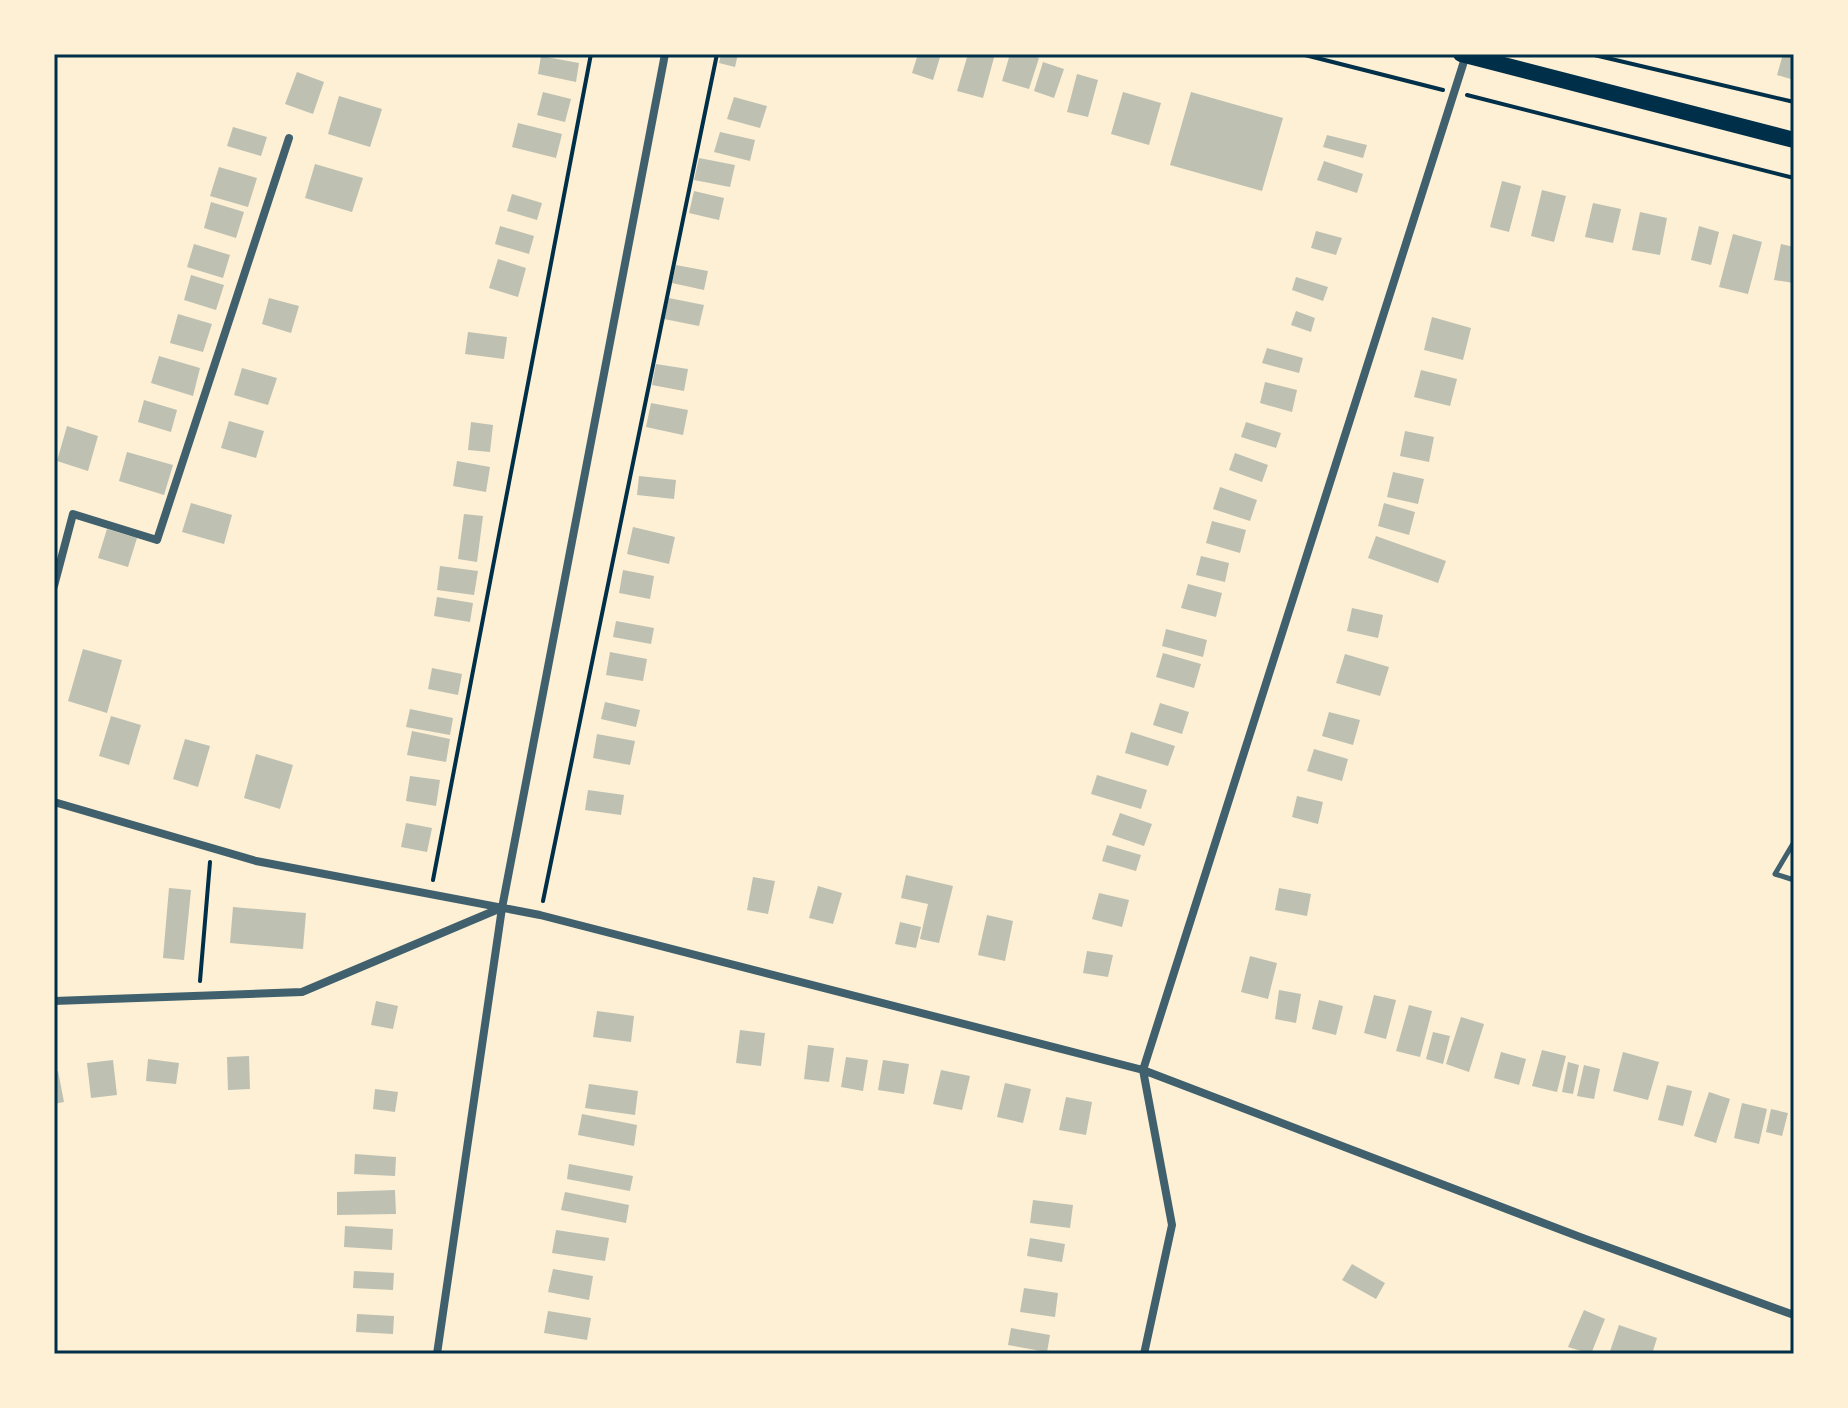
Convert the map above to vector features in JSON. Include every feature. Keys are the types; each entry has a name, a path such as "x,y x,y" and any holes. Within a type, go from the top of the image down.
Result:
{"main road":[{"path":"1464,54 1794,140"}],"street":[{"path":"437,1354 502,908 665,54"},
{"path":"1144,1354 1172,1225 1143,1070 1464,54"},
{"path":"54,586 73,514 157,540 289,138"},
{"path":"54,802 256,861 540,915 1143,1070 1794,1315"},
{"path":"54,1001 302,992 502,908"}],"lane":[{"path":"1794,842 1775,874 1794,880"}],"path":[{"path":"431,894 591,54"},
{"path":"540,915 717,54"},
{"path":"1301,54 1794,178"},
{"path":"1590,54 1794,102"},
{"path":"200,973 209,872"}],"building":[{"path":"721,54 738,54 735,67 719,63"},
{"path":"918,54 941,54 933,80 912,73"},
{"path":"968,54 995,54 983,98 957,91"},
{"path":"1010,54 1028,54 1039,58 1029,89 1002,81"},
{"path":"1783,54 1794,54 1794,80 1777,75"},
{"path":"541,56 579,63 576,82 538,74"},
{"path":"1043,62 1064,69 1054,98 1034,91"},
{"path":"297,72 324,82 313,114 285,104"},
{"path":"1077,74 1098,80 1088,117 1067,112"},
{"path":"543,92 571,99 565,122 537,115"},
{"path":"1123,92 1161,103 1149,145 1111,134"},
{"path":"1191,92 1283,118 1262,191 1170,165"},
{"path":"339,96 382,109 370,147 328,134"},
{"path":"734,97 767,106 760,128 727,119"},
{"path":"518,123 562,134 556,158 512,147"},
{"path":"233,127 267,137 261,156 227,146"},
{"path":"720,132 755,140 750,161 714,152"},
{"path":"1327,135 1367,145 1363,158 1323,147"},
{"path":"699,158 735,165 730,187 694,180"},
{"path":"1324,161 1363,174 1357,193 1317,180"},
{"path":"315,164 363,178 352,212 305,198"},
{"path":"219,167 257,178 248,207 210,196"},
{"path":"1502,181 1521,186 1509,232 1490,227"},
{"path":"1542,190 1566,196 1554,242 1531,236"},
{"path":"694,191 724,198 719,220 689,213"},
{"path":"512,194 542,203 537,220 507,211"},
{"path":"211,202 244,212 236,238 204,228"},
{"path":"1593,203 1621,209 1613,243 1585,237"},
{"path":"1640,212 1667,218 1660,255 1632,250"},
{"path":"500,226 534,236 529,254 495,244"},
{"path":"1699,226 1719,232 1711,265 1691,260"},
{"path":"1316,231 1342,238 1336,255 1311,248"},
{"path":"1733,234 1762,242 1748,294 1719,287"},
{"path":"194,244 230,255 223,278 187,267"},
{"path":"1781,244 1794,247 1794,283 1774,280"},
{"path":"498,259 526,268 518,297 489,288"},
{"path":"676,265 708,271 704,290 672,283"},
{"path":"191,275 224,285 216,310 184,300"},
{"path":"1296,277 1328,287 1323,301 1292,290"},
{"path":"269,298 299,306 291,333 262,324"},
{"path":"669,298 704,305 699,326 664,319"},
{"path":"1296,311 1315,318 1311,332 1291,325"},
{"path":"178,314 212,324 203,352 170,343"},
{"path":"1432,317 1471,328 1463,360 1424,350"},
{"path":"468,332 507,337 504,359 465,354"},
{"path":"1267,348 1303,358 1299,373 1262,363"},
{"path":"159,356 200,368 193,396 151,383"},
{"path":"656,364 688,369 684,391 652,385"},
{"path":"242,368 277,378 268,405 234,395"},
{"path":"1421,370 1457,379 1450,406 1414,397"},
{"path":"1265,382 1297,390 1292,412 1260,403"},
{"path":"144,400 177,410 171,432 138,422"},
{"path":"651,403 688,410 683,435 646,427"},
{"path":"229,421 264,431 256,458 221,448"},
{"path":"471,422 493,425 490,452 468,450"},
{"path":"1246,422 1281,433 1276,448 1241,437"},
{"path":"67,426 98,436 88,471 57,461"},
{"path":"1405,431 1434,437 1429,462 1400,456"},
{"path":"127,452 173,465 164,495 119,481"},
{"path":"1235,453 1268,465 1262,482 1229,470"},
{"path":"457,461 490,467 486,492 453,486"},
{"path":"1393,472 1424,479 1418,504 1387,497"},
{"path":"639,476 676,480 674,499 637,495"},
{"path":"1220,487 1257,500 1250,521 1213,509"},
{"path":"191,503 232,515 224,544 182,532"},
{"path":"1384,503 1415,512 1409,535 1378,526"},
{"path":"464,514 483,516 477,562 458,559"},
{"path":"1212,521 1246,530 1240,553 1206,543"},
{"path":"633,527 675,537 669,564 627,554"},
{"path":"107,529 137,538 128,567 98,558"},
{"path":"1376,536 1446,561 1438,583 1368,558"},
{"path":"1201,556 1229,563 1225,582 1196,575"},
{"path":"440,566 478,571 474,595 437,590"},
{"path":"623,570 654,576 650,599 619,593"},
{"path":"1188,584 1222,593 1216,617 1181,608"},
{"path":"437,597 473,603 470,622 434,616"},
{"path":"1352,608 1383,615 1378,638 1347,631"},
{"path":"616,621 654,628 651,644 613,637"},
{"path":"1166,629 1207,640 1203,657 1162,646"},
{"path":"83,649 122,660 107,713 68,701"},
{"path":"610,652 647,659 643,681 606,675"},
{"path":"1163,653 1201,664 1194,688 1156,677"},
{"path":"1345,654 1389,667 1380,696 1336,683"},
{"path":"432,668 462,674 458,695 428,689"},
{"path":"605,702 640,710 636,727 601,719"},
{"path":"1160,703 1189,712 1182,734 1153,725"},
{"path":"410,709 453,718 450,735 406,727"},
{"path":"1329,712 1360,720 1353,745 1322,736"},
{"path":"111,716 141,725 129,765 99,756"},
{"path":"412,731 450,739 446,762 407,755"},
{"path":"1131,732 1175,746 1168,766 1125,753"},
{"path":"597,734 635,741 630,765 593,758"},
{"path":"185,739 210,746 198,787 173,779"},
{"path":"1314,749 1348,759 1342,781 1307,771"},
{"path":"256,754 293,765 280,809 244,798"},
{"path":"1097,775 1147,790 1141,809 1091,794"},
{"path":"410,776 440,780 436,806 406,801"},
{"path":"588,790 624,795 621,815 585,810"},
{"path":"1297,796 1323,802 1318,824 1292,817"},
{"path":"1120,813 1152,824 1144,846 1112,835"},
{"path":"406,823 432,828 427,852 401,847"},
{"path":"1107,845 1141,855 1136,871 1102,861"},
{"path":"906,875 953,886 939,943 920,939 928,904 901,898"},
{"path":"753,877 775,881 768,914 747,910"},
{"path":"818,886 842,893 833,924 809,918"},
{"path":"169,888 191,890 184,960 163,958"},
{"path":"1279,888 1311,894 1307,916 1275,910"},
{"path":"1099,893 1129,900 1122,927 1092,919"},
{"path":"233,907 306,913 303,949 230,943"},
{"path":"987,915 1013,921 1005,961 978,955"},
{"path":"900,922 921,927 916,948 895,944"},
{"path":"1087,951 1113,955 1108,977 1083,973"},
{"path":"1250,956 1277,963 1268,999 1241,992"},
{"path":"1279,990 1301,994 1296,1023 1275,1019"},
{"path":"1374,995 1396,1000 1386,1039 1364,1033"},
{"path":"1319,1000 1343,1006 1336,1035 1312,1029"},
{"path":"376,1001 398,1006 393,1029 371,1025"},
{"path":"1409,1005 1432,1011 1420,1057 1396,1051"},
{"path":"597,1011 634,1016 631,1042 593,1037"},
{"path":"1461,1017 1484,1024 1469,1072 1446,1064"},
{"path":"740,1030 765,1033 761,1066 736,1063"},
{"path":"1433,1032 1450,1036 1443,1064 1426,1059"},
{"path":"808,1045 834,1048 829,1082 804,1079"},
{"path":"1542,1050 1566,1056 1557,1092 1532,1086"},
{"path":"1501,1052 1526,1059 1519,1085 1494,1078"},
{"path":"1623,1052 1659,1062 1648,1100 1613,1091"},
{"path":"249,1056 250,1089 228,1090 227,1057"},
{"path":"846,1057 868,1060 863,1091 841,1087"},
{"path":"148,1059 179,1063 176,1084 146,1081"},
{"path":"113,1060 117,1095 91,1098 87,1063"},
{"path":"883,1060 909,1064 904,1094 878,1090"},
{"path":"1568,1062 1579,1065 1573,1094 1562,1092"},
{"path":"1584,1065 1600,1069 1594,1099 1577,1096"},
{"path":"941,1070 970,1076 962,1110 933,1104"},
{"path":"58,1071 64,1102 54,1104 54,1072"},
{"path":"1005,1083 1031,1089 1023,1123 997,1117"},
{"path":"589,1084 638,1091 635,1115 585,1108"},
{"path":"1667,1085 1692,1091 1683,1126 1658,1120"},
{"path":"375,1089 398,1092 395,1112 373,1109"},
{"path":"1709,1092 1730,1099 1716,1143 1694,1136"},
{"path":"1066,1097 1092,1102 1086,1135 1059,1130"},
{"path":"1742,1103 1767,1109 1759,1144 1734,1138"},
{"path":"1771,1109 1788,1113 1782,1136 1766,1132"},
{"path":"582,1114 637,1125 634,1146 578,1135"},
{"path":"355,1154 396,1157 395,1176 354,1174"},
{"path":"569,1164 633,1176 630,1191 567,1179"},
{"path":"395,1190 396,1214 337,1215 337,1192"},
{"path":"565,1192 629,1205 626,1223 561,1210"},
{"path":"1033,1200 1073,1205 1070,1228 1030,1223"},
{"path":"345,1226 393,1229 392,1250 344,1247"},
{"path":"556,1230 609,1238 605,1261 552,1253"},
{"path":"1030,1238 1065,1244 1062,1262 1027,1256"},
{"path":"1352,1264 1385,1283 1376,1299 1342,1280"},
{"path":"553,1269 593,1276 589,1300 548,1292"},
{"path":"354,1271 394,1273 393,1290 353,1288"},
{"path":"1024,1288 1058,1293 1055,1317 1020,1312"},
{"path":"1584,1310 1605,1319 1591,1354 1568,1347"},
{"path":"548,1311 591,1318 587,1340 544,1333"},
{"path":"357,1314 394,1316 393,1334 356,1332"},
{"path":"1619,1325 1657,1338 1652,1354 1609,1354"},
{"path":"1011,1328 1050,1335 1047,1352 1008,1345"}]}
